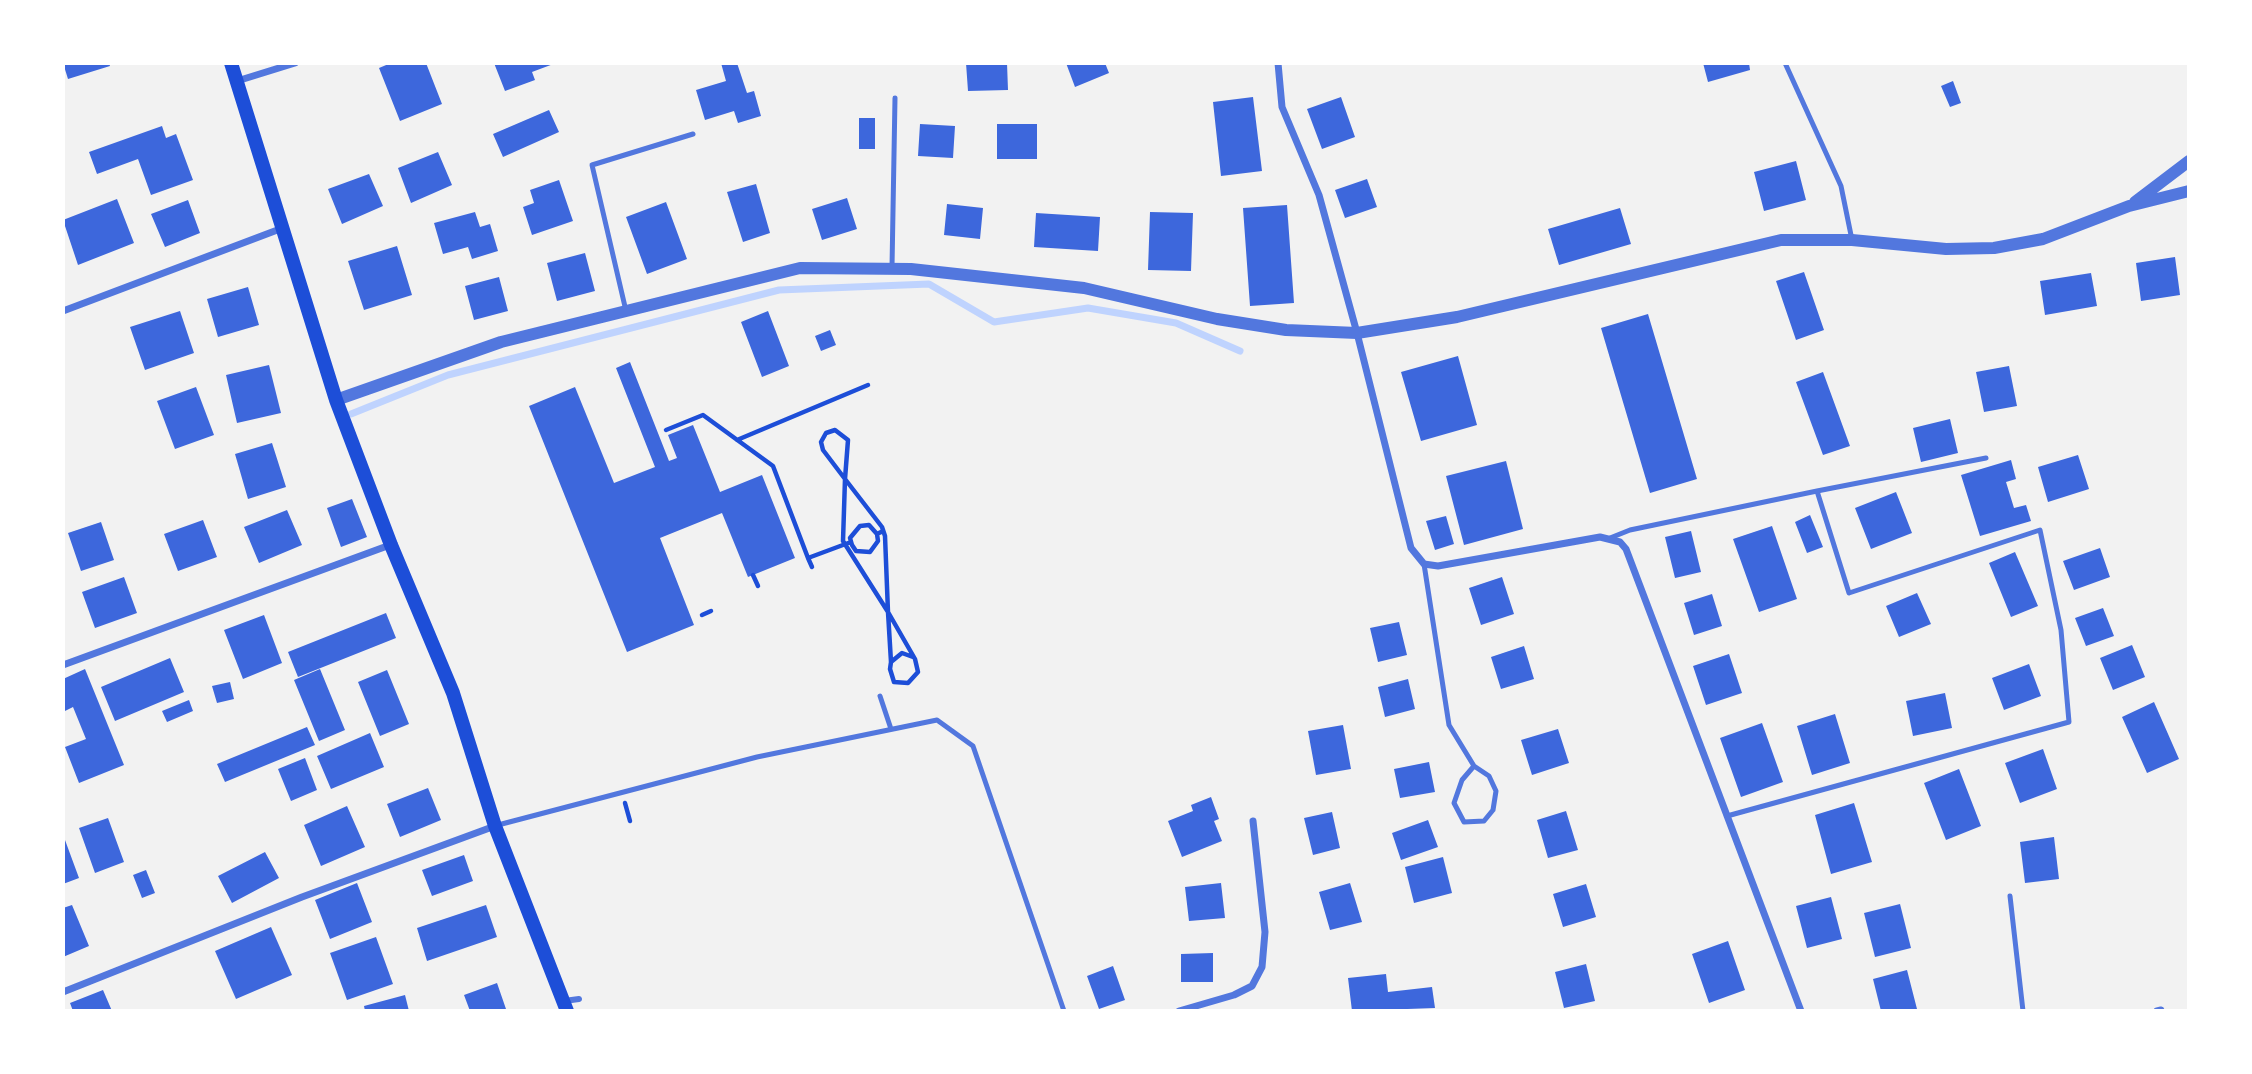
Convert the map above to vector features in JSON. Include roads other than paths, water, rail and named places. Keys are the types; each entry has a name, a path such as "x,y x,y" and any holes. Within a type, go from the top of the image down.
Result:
{"main road":[{"path":"231,63 280,229 336,400 391,544 453,693 495,826 570,1004"}],"street":[{"path":"237,81 295,63"},
{"path":"1278,63 1282,107 1319,195 1411,548 1424,565 1438,566 1600,537 1610,538 1626,549 1801,1011"},
{"path":"2129,206 2189,161"},
{"path":"336,400 501,342 800,268 892,271 911,269 1084,288 1217,319 1298,331 1357,333 1457,317 1781,240 1852,240 1947,250 1994,248 2043,239 2129,206 2189,191"},
{"path":"63,311 280,229"},
{"path":"63,665 391,544"},
{"path":"1179,1011 1234,995 1252,986 1262,967 1265,932 1253,821"},
{"path":"63,992 302,897 495,826"}],"lane":[{"path":"1785,63 1841,186 1852,240"},
{"path":"892,271 895,98"},
{"path":"626,311 592,165 693,134"},
{"path":"1610,538 1630,530 1986,458"},
{"path":"1727,816 2069,722 2061,630 2040,530 1849,593 1818,491"},
{"path":"1424,565 1449,725 1474,766 1489,776 1496,792 1493,810 1484,821 1464,822 1454,803 1462,780 1474,766"},
{"path":"880,696 891,729"},
{"path":"495,826 757,757 937,720 973,746 1064,1011"},
{"path":"2010,896 2022,1011"}],"waterway":[{"path":"351,414 448,375 779,290 929,284 994,322 1088,308 1176,323 1240,351"}]}
